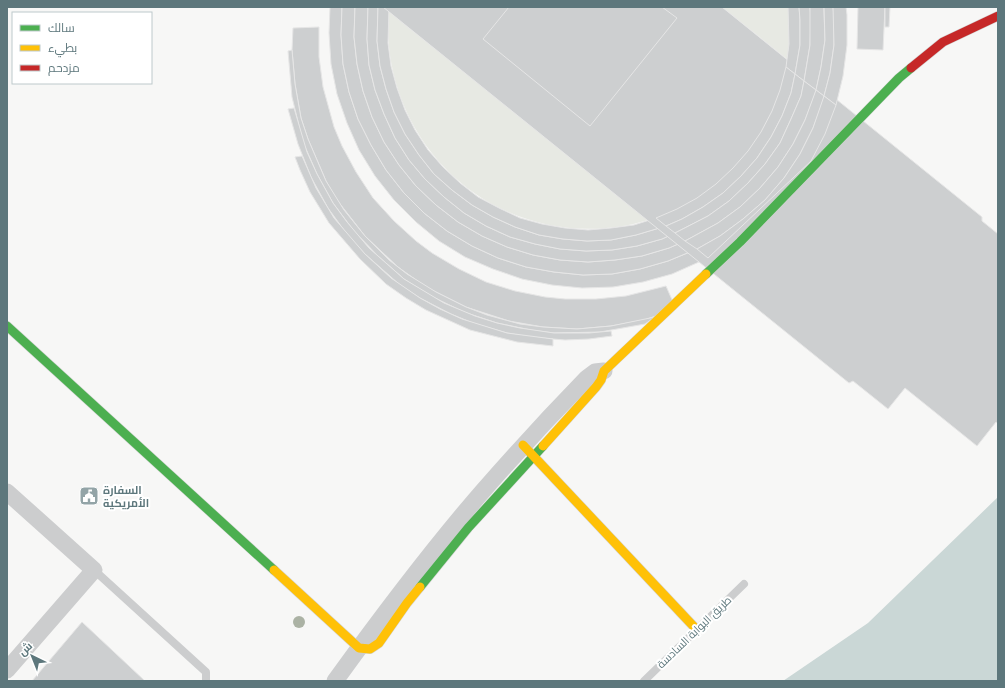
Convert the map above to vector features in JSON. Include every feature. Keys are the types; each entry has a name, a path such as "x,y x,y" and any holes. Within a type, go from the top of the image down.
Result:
{"street":[{"path":"335,681 440,542 482,491 528,451 590,375 604,371 740,242 899,78 943,42 998,16"},
{"path":"7,326 359,648"},
{"path":"528,451 697,630"},
{"path":"7,492 94,570 7,670"}],"lane":[{"path":"94,570 206,672 206,681"},
{"name":"طريق البوابة السادسة","path":"644,681 744,584"}],"shaded area":[{"path":"722,7 788,7 789,44 787,59"},
{"path":"389,12 648,220 610,228 572,228 535,221 500,208 469,189 441,164 418,133 401,98 394,77 390,56 388,34"},
{"path":"998,497 998,681 783,681 868,623"}],"building":[{"path":"330,7 342,7 341,35 343,64 349,92 358,119 371,145 386,170 404,193 424,213 447,231 472,246 498,258 526,267 583,275 612,274 640,269 668,261 697,249 708,258 672,274 643,282 613,287 582,288 552,285 522,279 465,257 439,241 416,222 394,200 375,176 359,150 347,123 337,94 331,64 329,33"},
{"path":"342,7 355,7 354,37 357,64 363,91 372,117 384,142 399,165 416,186 436,205 458,222 482,236 507,247 533,255 560,260 588,262 642,256 669,248 685,241 697,249 668,261 640,269 612,274 583,275 526,267 498,258 472,246 447,231 424,213 404,193 386,170 358,119 349,92 343,64 341,35"},
{"path":"355,7 368,7 367,39 369,65 375,90 395,138 409,160 425,179 464,213 486,226 510,237 560,249 586,251 612,250 637,246 662,239 675,233 685,241 669,248 642,256 588,262 560,260 533,255 507,247 482,236 458,222 436,205 416,186 399,165 384,142 372,117 363,91 357,64 354,37"},
{"path":"368,7 378,7 377,41 380,66 394,112 405,134 434,174 472,205 515,227 539,235 563,239 587,241 611,240 636,235 666,226 675,233 662,239 637,246 612,250 586,251 560,249 510,237 486,226 464,213 425,179 409,160 395,138 375,90 369,65 367,39"},
{"path":"378,7 389,7 388,43 391,66 405,110 415,130 428,150 443,167 478,197 520,218 565,228 588,230 611,228 634,225 656,218 666,226 636,235 611,240 587,241 539,235 515,227 493,217 472,205 452,190 434,174 419,155 405,134 394,112 380,66 377,41"},
{"path":"383,7 722,7 982,217 982,221 998,234 998,424 996,422 977,446 905,388 888,409 853,381 849,383"},
{"path":"509,7 662,7 677,18 590,126 483,39"},
{"path":"788,7 799,7 800,45 795,74 786,67 789,44"},
{"path":"799,7 810,7 811,19 810,45 804,81 795,74 800,45"},
{"path":"810,7 824,7 825,40 816,90 804,81 810,45"},
{"path":"824,7 833,7 834,45 830,73 824,96 816,90 825,40"},
{"path":"833,7 846,7 847,15 847,45 843,76 836,105 824,96 830,73 834,45"},
{"path":"858,7 885,7 883,50 857,49"},
{"path":"885,7 890,7 889,27 885,27"},
{"path":"319,27 319,57 323,87 334,127 342,146 356,172 373,198 394,221 416,241 432,253 459,269 486,282 515,291 565,299 596,299 626,296 666,286 676,309 644,320 611,326 577,329 543,327 509,321 466,307 426,287 398,267 365,236 337,200 326,181 308,139 301,118 295,84 292,50 293,28"},
{"path":"292,50 295,84 301,118 308,139 326,181 344,210 365,236 389,260 407,274 436,292 466,307 487,315 520,324 577,329 611,326 655,317 645,324 600,332 554,333 531,330 497,323 464,312 433,297 404,279 378,256 354,231 333,203 317,174 303,142 292,97 288,51"},
{"path":"786,67 795,74 791,93 782,116 771,137 757,158 723,193 703,207 666,226 656,218 697,198 716,184 748,151 761,132 772,111 780,90"},
{"path":"795,74 804,81 801,96 780,143 765,164 729,201 708,216 675,233 666,226 703,207 723,193 757,158 771,137 782,116 791,93"},
{"path":"804,81 816,90 815,94 805,120 793,144 778,167 760,188 740,207 718,223 685,241 675,233 708,216 729,201 765,164 780,143 801,96"},
{"path":"816,90 824,96 813,128 800,154 784,178 765,200 720,236 697,249 685,241 718,223 740,207 760,188 778,167 793,144 805,120"},
{"path":"824,96 836,105 825,134 811,161 708,258 697,249 720,236 743,219 765,200 784,178 800,154 813,128"},
{"path":"294,108 307,152 333,203 369,248 404,279 444,303 475,316 497,323 554,333 589,333 611,331 612,336 565,340 530,337 507,333 473,323 451,314 420,298 400,285 365,254 349,237 328,208 311,177 298,144 288,109"},
{"path":"302,156 316,188 334,218 365,254 391,278 420,298 462,319 507,333 553,339 553,346 517,342 470,330 426,310 386,284 360,259 329,223 310,192 300,170 295,157"},
{"path":"82,622 145,681 32,681"}],"traffic: fast":[{"path":"706,274 740,242 899,78 911,68"},
{"path":"7,326 274,570"},
{"path":"420,587 468,528 543,446"}],"traffic: slow":[{"path":"543,446 596,387 601,380 604,371 706,274"},
{"path":"523,445 697,630"},
{"path":"274,570 359,648 370,649 379,643 420,587"}],"traffic: jam":[{"path":"911,68 943,42 998,16"}],"place":[{"name":"السفارة الأمريكية","path":"89,496"}]}
